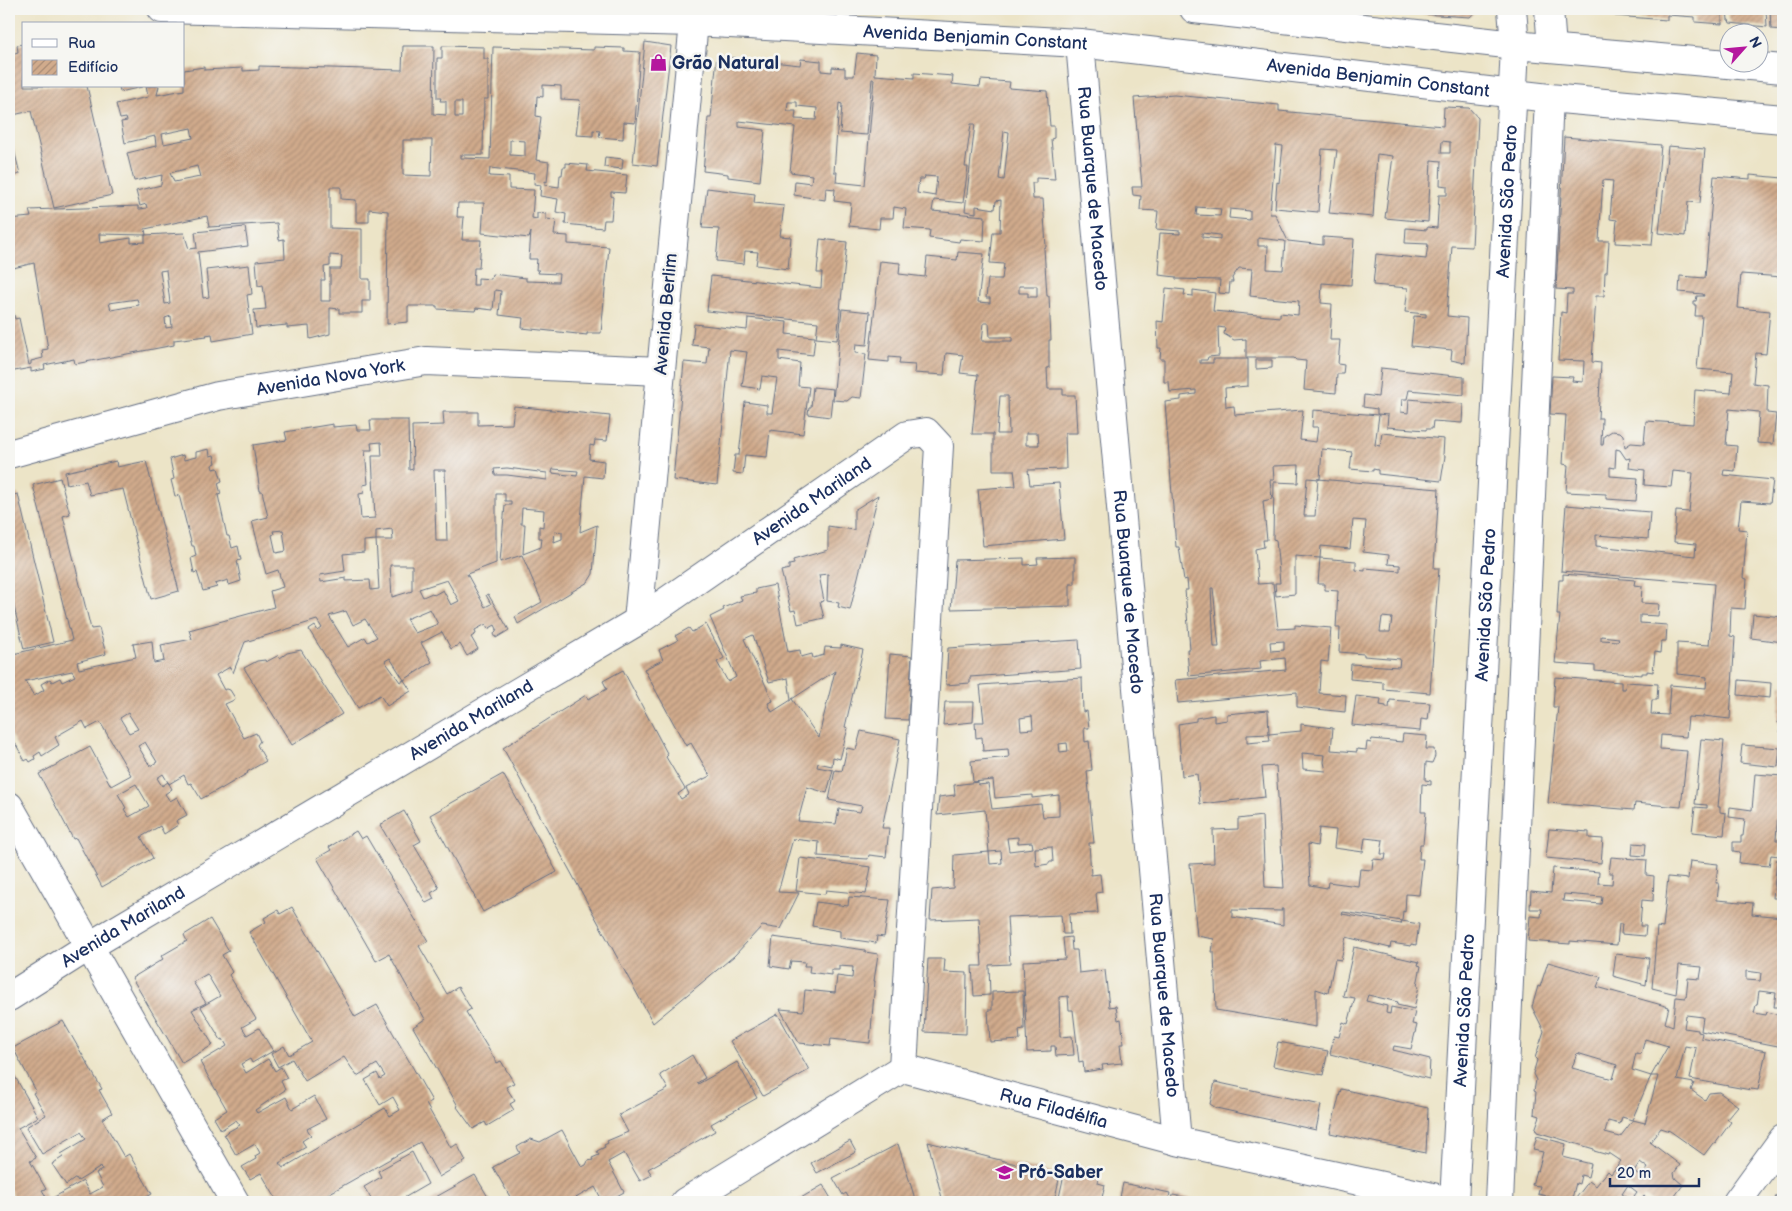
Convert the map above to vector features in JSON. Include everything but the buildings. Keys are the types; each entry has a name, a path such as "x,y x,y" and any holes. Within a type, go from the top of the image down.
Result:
{"street":[{"name":"Avenida Benjamin Constant","path":"162,9 691,16 1080,43 1549,98 1783,119"},
{"path":"1194,9 1515,45 1783,69"},
{"name":"Avenida São Pedro","path":"1454,1202 1515,45 1512,9"},
{"path":"1548,9 1552,48"},
{"name":"Avenida Berlim","path":"638,621 691,16"},
{"name":"Rua Buarque de Macedo","path":"1080,43 1177,1141"},
{"name":"Avenida São Pedro","path":"1499,1202 1549,98"},
{"path":"1504,261 1542,263"},
{"name":"Avenida Nova York","path":"9,454 218,396 426,361 661,371"},
{"path":"1495,415 1534,419"},
{"name":"Avenida Mariland","path":"9,997 88,947 638,621 907,435 926,432 939,446 903,1068"},
{"path":"1488,562 1528,562"},
{"path":"1480,704 1522,706"},
{"path":"9,806 235,1202"},
{"path":"1472,862 1514,868"},
{"path":"1464,1012 1508,1016"},
{"path":"700,1198 903,1068"},
{"name":"Rua Filadélfia","path":"903,1068 1177,1141 1454,1202"},
{"path":"1737,1202 1783,1139"}],"place":[{"name":"Grão Natural","path":"658,63"},
{"name":"Pró-Saber","path":"1004,1172"}]}
